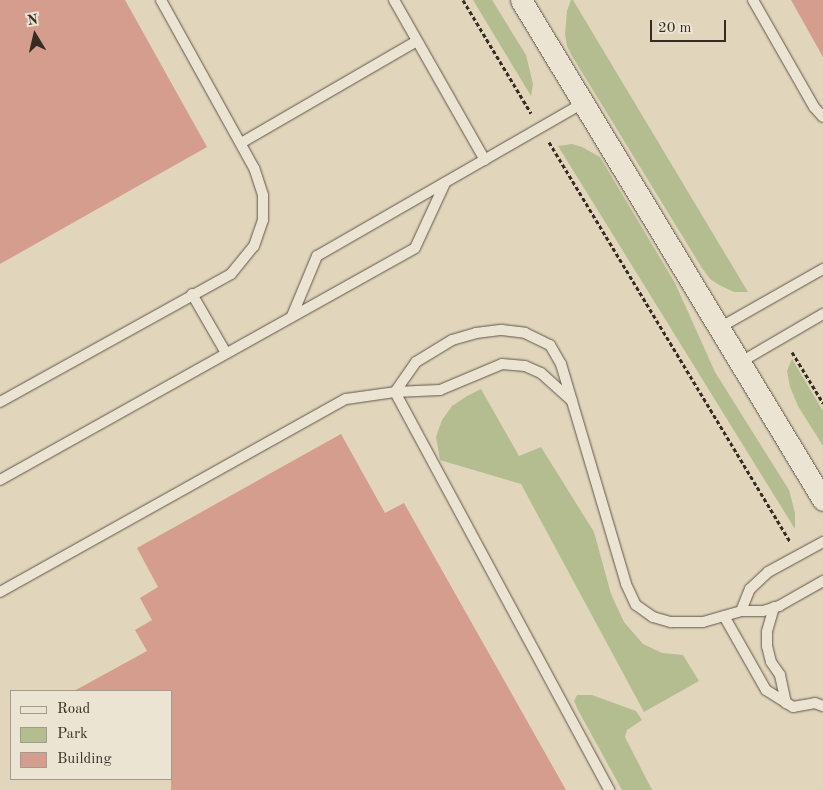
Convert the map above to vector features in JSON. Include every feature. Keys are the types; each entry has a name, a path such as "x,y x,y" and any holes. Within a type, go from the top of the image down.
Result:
{"street":[{"path":"527,2 584,103 823,500"}],"lane":[{"path":"0,402 231,274 254,246 263,220 263,195 254,168 161,0"},
{"path":"394,0 485,160"},
{"path":"754,0 814,107 823,118"},
{"path":"241,143 417,41"},
{"path":"292,316 317,256 584,103"},
{"path":"0,480 415,248 445,183"},
{"path":"719,328 823,269"},
{"path":"192,294 226,353"},
{"path":"739,363 823,314"},
{"path":"395,392 416,362 452,340 476,333 502,330 525,333 550,345 561,364 626,584 636,605 653,617 672,622 703,622 740,612 763,611 823,581"},
{"path":"0,592 346,399 395,392 440,390 502,364 525,366 541,373 572,402"},
{"path":"395,392 609,790"},
{"path":"740,612 750,589 768,572 823,542"},
{"path":"774,607 767,632 767,646 771,662 780,675 786,703"},
{"path":"724,616 766,690 793,707 805,707 815,703 823,706"}],"path":[{"path":"463,0 798,555"}],"green space":[{"path":"473,0 492,0 526,55 533,84 531,96"},
{"path":"571,0 573,0 748,292 734,292 710,279 572,56 567,46 565,34 567,11"},
{"path":"572,144 600,157 675,283 715,372 789,490 795,513 795,529 558,146"},
{"path":"792,359 823,411 823,446 798,406 790,387 787,371"},
{"path":"481,389 519,456 541,447 594,532 611,594 624,622 643,644 662,653 683,655 699,681 644,712 521,484 440,460 436,437 442,420 452,406"},
{"path":"577,695 592,695 636,711 642,720 627,730 625,737 652,790 622,790 578,710 574,701"}],"building":[{"path":"0,0 125,0 207,147 0,264"},
{"path":"791,0 823,0 823,57"},
{"path":"341,434 385,513 404,503 566,790 171,790 172,690 76,690 147,651 135,630 152,620 140,598 158,587 137,548"}]}
